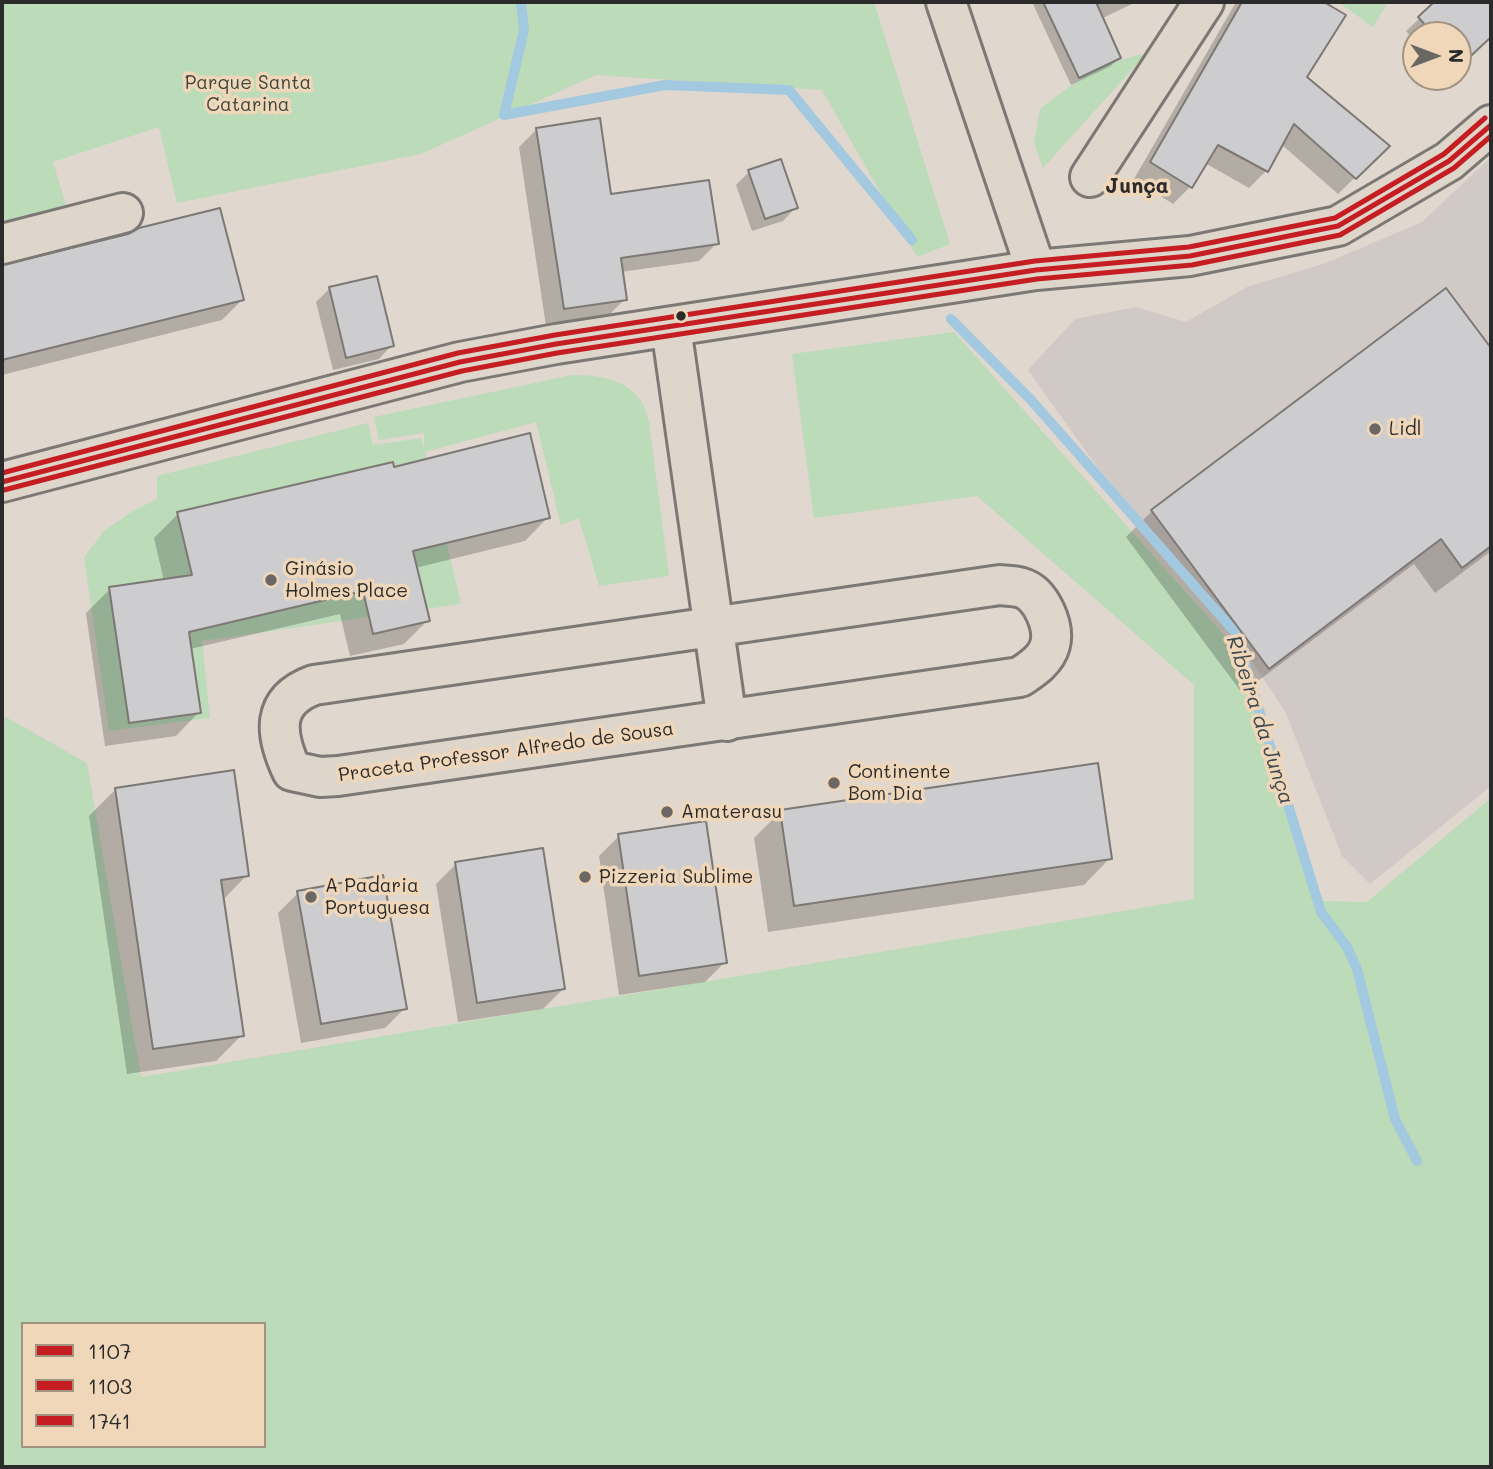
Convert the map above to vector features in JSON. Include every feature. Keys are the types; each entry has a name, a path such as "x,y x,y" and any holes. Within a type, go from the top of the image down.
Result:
{"street":[{"path":"946,2 1035,270"},
{"path":"1090,177 1204,2"},
{"path":"2,482 460,362 556,344 1035,270 1190,256 1338,226 1449,161 1491,125"},
{"path":"2,244 122,214"},
{"path":"671,327 727,721"},
{"name":"Praceta Professor Alfredo de Sousa","path":"1000,585 1025,589 1037,599 1048,620 1050,644 1039,664 1020,677 727,721 320,777 292,771 279,736 282,713 292,695 314,685 714,626 1000,585"}],"shaded area":[{"path":"1491,157 1491,786 1370,884 1342,856 1285,711 1252,662 1098,468 1028,370 1075,319 1136,307 1186,322 1247,287 1326,263 1422,222"}],"green space":[{"name":"Parque Santa Catarina","path":"2,2 874,2 950,244 917,257 822,90 596,75 421,154 177,203 159,127 53,162 66,205 2,221"},
{"path":"1338,2 1388,2 1373,27"},
{"path":"1147,53 1043,168 1034,143 1040,109 1102,67"},
{"path":"954,332 1234,646 1320,901 1367,902 1491,798 1491,1467 2,1467 2,715 87,763 141,1077 1194,899 1194,685 977,496 814,518 792,354"},
{"name":"Ginásio Holmes Place","path":"572,375 610,379 627,387 644,405 649,422 669,576 599,586 579,518 561,525 536,422 425,452 461,604 202,641 210,718 109,731 84,557 105,530 157,499 157,476 368,423 373,445 421,438 424,449 424,433 379,440 374,417"}],"building":[{"path":"1043,2 1096,2 1121,58 1079,78"},
{"path":"1242,2 1324,2 1346,15 1307,77 1390,146 1356,179 1294,124 1268,172 1218,145 1192,188 1150,162"},
{"path":"1434,2 1491,2 1491,37 1472,55 1472,21 1422,21 1418,17"},
{"path":"600,118 611,194 709,180 719,244 621,258 627,300 564,309 536,128"},
{"path":"781,159 798,208 765,219 748,170"},
{"path":"220,208 244,300 2,360 2,265"},
{"path":"377,276 394,346 346,358 329,287"},
{"name":"Lidl","path":"1446,288 1491,348 1491,546 1462,568 1441,539 1269,669 1151,510"},
{"name":"Ginásio Holmes Place","path":"530,433 550,518 413,551 430,621 373,634 363,591 189,632 201,713 129,723 109,587 192,575 177,512 393,462 394,467"},
{"path":"1098,763 1112,859 794,906 780,810"},
{"path":"234,770 249,876 221,880 244,1036 153,1049 115,788"},
{"path":"706,821 727,963 639,976 618,834"},
{"path":"543,848 565,989 477,1003 455,862"},
{"path":"383,875 407,1009 321,1024 297,891"}],"waterway":[{"name":"Ribeira da Junça","path":"521,2 524,30 504,115 665,85 789,90 912,240"},
{"name":"Ribeira da Junça","path":"951,319 1031,400 1235,632 1321,912 1347,947 1357,969 1395,1119 1417,1161"}],"transit line":[{"name":"1741","path":"2,473 458,353 555,335 1035,261 1189,247 1335,218 1444,154 1485,118"},
{"name":"1107","path":"2,482 460,362 556,344 1036,270 1190,256 1338,226 1449,161 1491,125"},
{"name":"1103","path":"4,490 462,371 557,353 1037,279 1192,265 1340,235 1454,168 1491,136"}],"place":[{"name":"Lidl","path":"1375,429"},
{"name":"Ginásio Holmes Place","path":"271,580"},
{"name":"Continente Bom Dia","path":"834,783"},
{"name":"Amaterasu","path":"667,812"},
{"name":"Pizzeria Sublime","path":"585,877"},
{"name":"A Padaria Portuguesa","path":"311,897"}],"district":[{"name":"Junça","path":"1137,187"}]}
